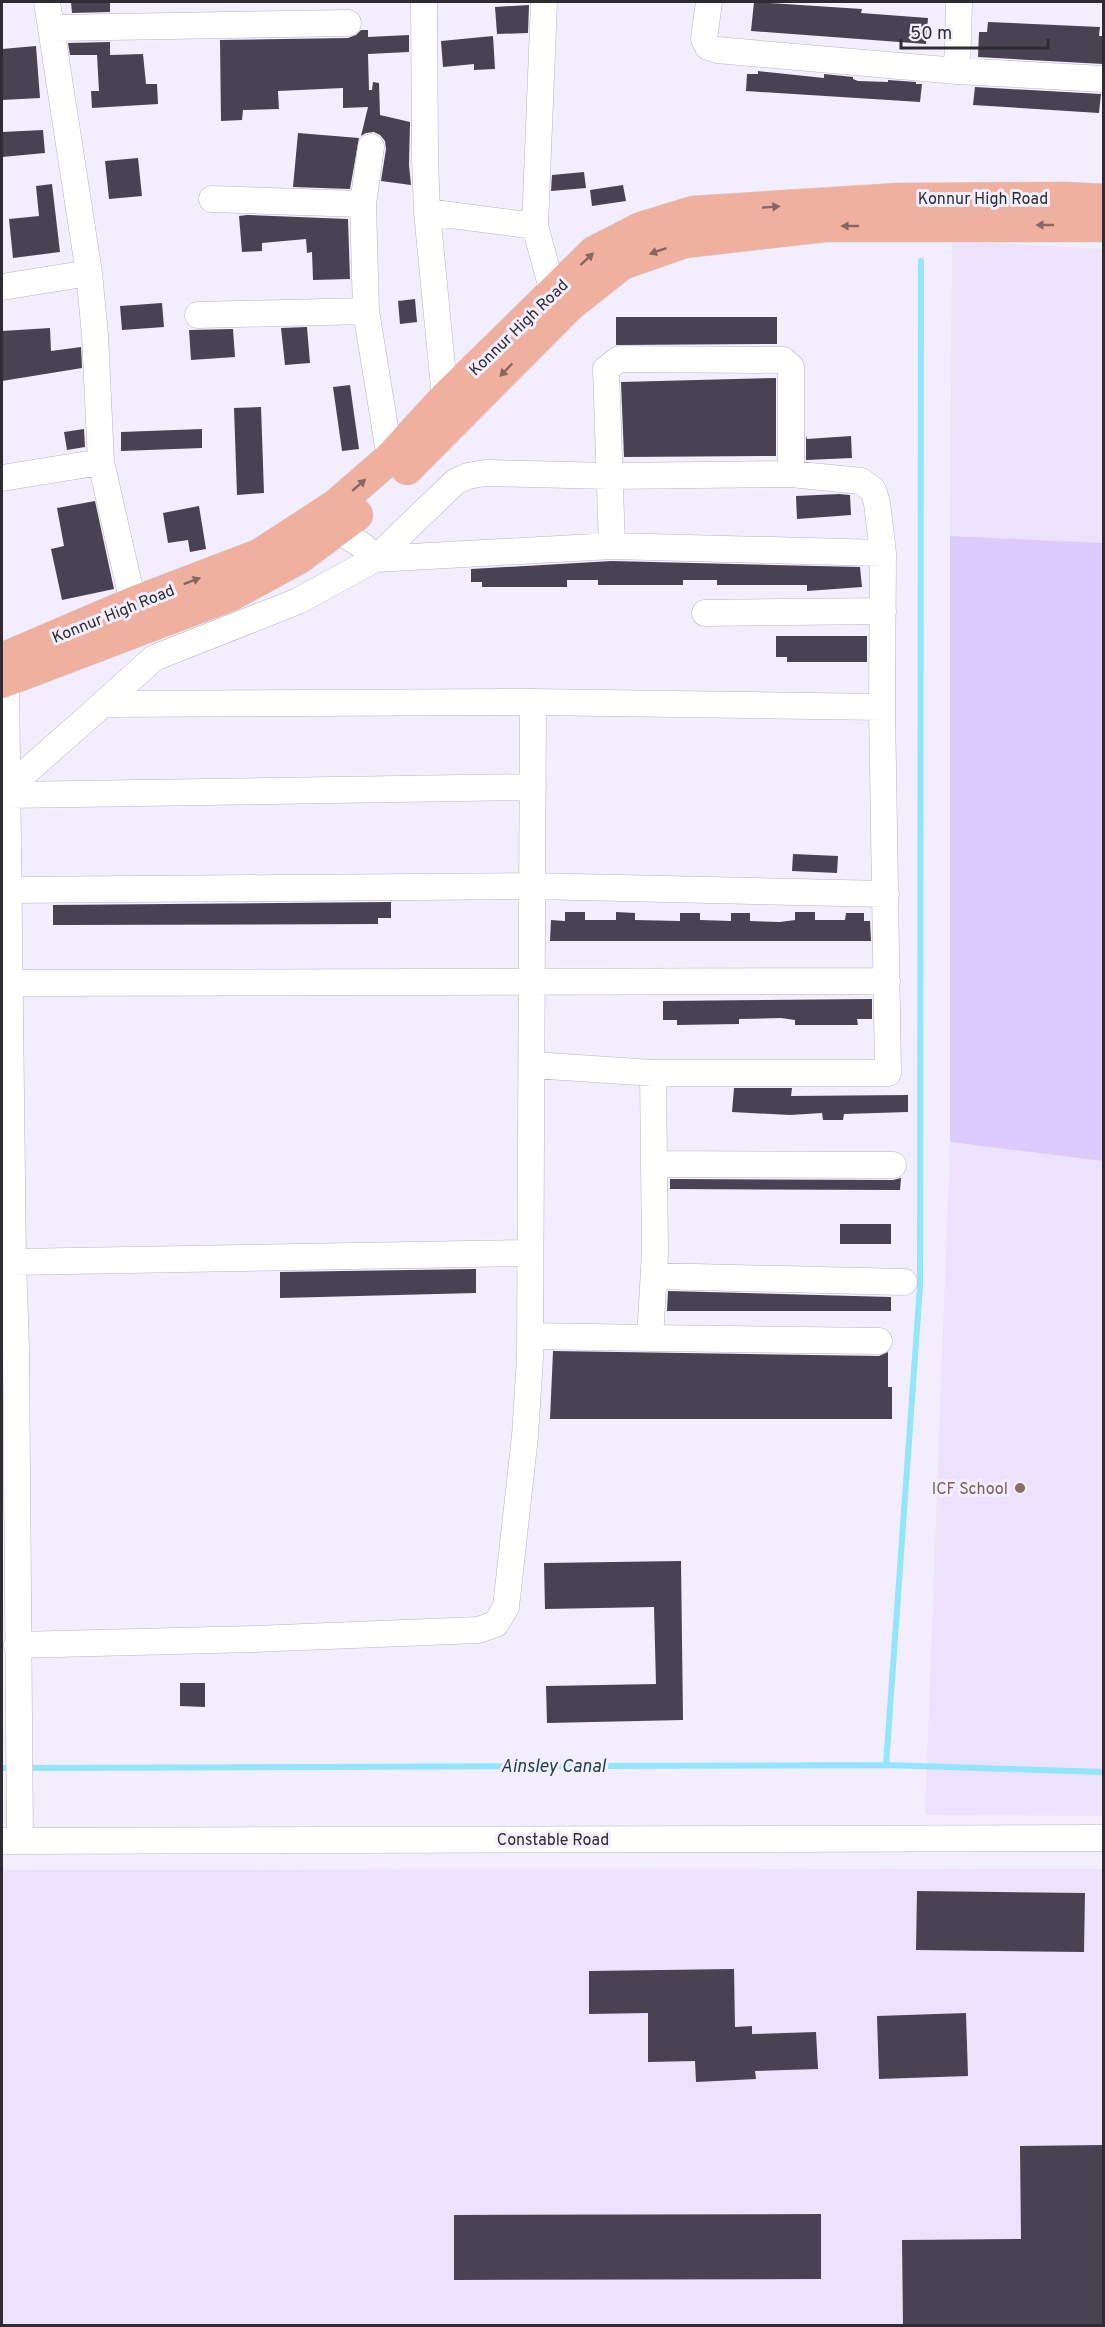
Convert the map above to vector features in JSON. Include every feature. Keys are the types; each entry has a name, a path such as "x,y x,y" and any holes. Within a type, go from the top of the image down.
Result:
{"main road":[{"name":"Konnur High Road","path":"3,674 133,603 259,555 336,506 390,458 445,398 594,252 640,228 693,212 899,199 1065,198 1104,200"},
{"path":"3,674 231,595 299,558 374,500 464,413 570,305 622,264 685,242 825,226 1104,226"}],"street":[{"path":"47,2 53,28 89,273 102,462 133,603"},
{"path":"424,2 424,158 445,398"},
{"path":"544,2 536,226 553,292"},
{"path":"709,2 704,39 708,47 717,50 957,71 1104,79"},
{"path":"957,71 959,2"},
{"path":"53,28 348,23"},
{"path":"370,147 363,204 366,311 390,458"},
{"path":"212,199 363,204"},
{"path":"427,212 536,226"},
{"path":"2,287 89,273"},
{"path":"198,315 366,311"},
{"path":"612,546 606,369 618,359 783,360 791,368 791,474"},
{"path":"2,478 102,462"},
{"path":"8,792 154,658 298,601 375,559 455,482 468,476 485,473 610,476 791,474 861,480 873,490 884,553 882,707 888,1073 653,1073 533,1065"},
{"path":"337,530 363,546 375,559"},
{"path":"375,559 612,546 884,553"},
{"path":"705,613 883,611"},
{"path":"3,674 9,890 6,982 9,1449 17,1645 11,1841"},
{"path":"103,704 533,702 882,707"},
{"path":"17,1645 254,1640 478,1630 496,1624 506,1607 525,1436 530,1336 533,702"},
{"path":"8,792 533,787"},
{"path":"9,890 533,886 886,894"},
{"path":"6,982 887,981"},
{"path":"650,1338 654,1276 656,1164 653,1073"},
{"path":"656,1164 892,1165"},
{"path":"9,1252 529,1253"},
{"path":"654,1276 904,1282"},
{"path":"530,1336 879,1341"},
{"name":"Constable Road","path":"11,1841 1104,1838"}],"shaded area":[{"path":"952,241 1103,249 1103,543 950,536"},
{"path":"950,536 1103,543 1103,1161 950,1142"},
{"name":"ICF School","path":"950,1142 1103,1161 1103,1816 925,1815"},
{"path":"1103,1869 1103,2325 2,2325 2,1870"}],"building":[{"path":"71,2 110,2 110,12 72,13"},
{"path":"754,2 862,9 861,13 928,18 926,44 751,31"},
{"path":"529,5 528,33 497,34 495,7"},
{"path":"988,22 1100,27 1099,36 1104,36 1103,64 978,57 979,32 987,32"},
{"path":"361,30 368,30 368,37 409,35 409,52 368,54 369,90 372,90 373,82 379,83 380,115 410,122 411,185 381,181 385,141 374,132 361,136 368,107 343,108 343,88 278,91 279,109 243,110 242,120 221,121 220,40 348,38"},
{"path":"493,36 495,69 474,70 474,64 443,67 441,41"},
{"path":"110,42 110,55 143,54 146,84 157,84 158,104 92,108 91,91 99,91 97,55 70,55 68,43"},
{"path":"36,46 40,98 2,100 2,49"},
{"path":"758,71 824,78 824,74 853,77 858,81 916,82 916,84 922,84 920,102 746,91 747,74 758,74"},
{"path":"975,87 1101,94 1099,113 973,105"},
{"path":"43,130 45,153 2,157 2,132"},
{"path":"298,133 359,138 350,189 293,187"},
{"path":"138,158 142,196 109,199 105,161"},
{"path":"584,172 586,188 551,191 552,175"},
{"path":"52,184 60,252 13,258 9,219 39,216 36,186"},
{"path":"623,185 626,201 592,206 590,190"},
{"path":"239,216 348,219 350,279 313,280 312,252 307,253 306,239 262,243 262,251 242,252"},
{"path":"415,299 417,322 400,324 398,301"},
{"path":"162,303 164,327 122,330 120,306"},
{"path":"616,317 777,317 777,344 616,345"},
{"path":"307,327 310,363 285,365 281,328"},
{"path":"50,328 51,351 81,347 82,368 2,381 2,331"},
{"path":"233,329 235,357 191,360 189,330"},
{"path":"776,378 776,456 624,457 621,382"},
{"path":"350,385 359,449 342,451 333,387"},
{"path":"261,407 264,493 237,495 234,408"},
{"path":"84,429 85,447 67,450 64,432"},
{"path":"202,429 202,448 121,451 121,432"},
{"path":"806,436 807,439 851,436 852,458 806,460"},
{"path":"850,495 851,515 797,519 796,496"},
{"path":"95,501 114,589 62,600 51,549 64,546 57,508"},
{"path":"199,506 206,549 190,552 188,540 168,543 163,513"},
{"path":"612,561 860,567 862,587 807,591 807,585 717,585 717,580 683,580 683,585 598,585 598,580 567,580 567,587 482,587 482,582 471,582 471,569"},
{"path":"776,636 867,636 867,662 787,662 787,657 776,657"},
{"path":"793,854 838,856 837,873 792,871"},
{"path":"391,902 391,918 378,918 378,924 53,925 53,905"},
{"path":"565,912 585,912 585,920 616,920 616,912 635,913 635,920 680,921 680,913 700,913 700,920 731,921 731,913 750,913 750,921 780,922 795,920 795,912 815,912 815,920 845,920 846,913 864,913 864,921 870,921 871,941 550,941 551,920 565,921"},
{"path":"872,999 872,1019 857,1019 858,1025 795,1025 795,1020 781,1018 739,1019 739,1024 677,1025 677,1020 663,1020 663,1001"},
{"path":"734,1088 792,1088 791,1096 908,1095 908,1112 844,1114 843,1120 823,1120 822,1113 790,1115 732,1112"},
{"path":"901,1178 900,1190 670,1189 670,1179 893,1180"},
{"path":"840,1224 891,1224 891,1244 840,1244"},
{"path":"476,1269 476,1293 280,1298 280,1272"},
{"path":"668,1291 891,1297 891,1311 667,1311"},
{"path":"553,1351 879,1356 888,1352 888,1387 892,1387 892,1419 550,1419"},
{"path":"681,1561 683,1720 547,1723 546,1686 656,1684 654,1607 545,1609 544,1563"},
{"path":"180,1683 205,1683 205,1707 180,1706"},
{"path":"917,1891 1085,1893 1084,1952 916,1950"},
{"path":"734,1969 735,2027 752,2026 752,2034 816,2032 818,2069 755,2071 756,2079 696,2082 695,2061 648,2062 648,2013 589,2014 589,1971"},
{"path":"966,2013 968,2076 879,2079 877,2016"},
{"path":"1104,2145 1104,2325 903,2325 902,2240 1021,2239 1020,2146"},
{"path":"821,2214 821,2279 454,2280 454,2215"}],"waterway":[{"path":"886,1765 920,1286 921,261"},
{"name":"Ainsley Canal","path":"24,1768 886,1765 1104,1772"},
{"name":"Ainsley Canal","path":"2,1768 14,1768"}],"place":[{"name":"ICF School","path":"1020,1488"}]}
